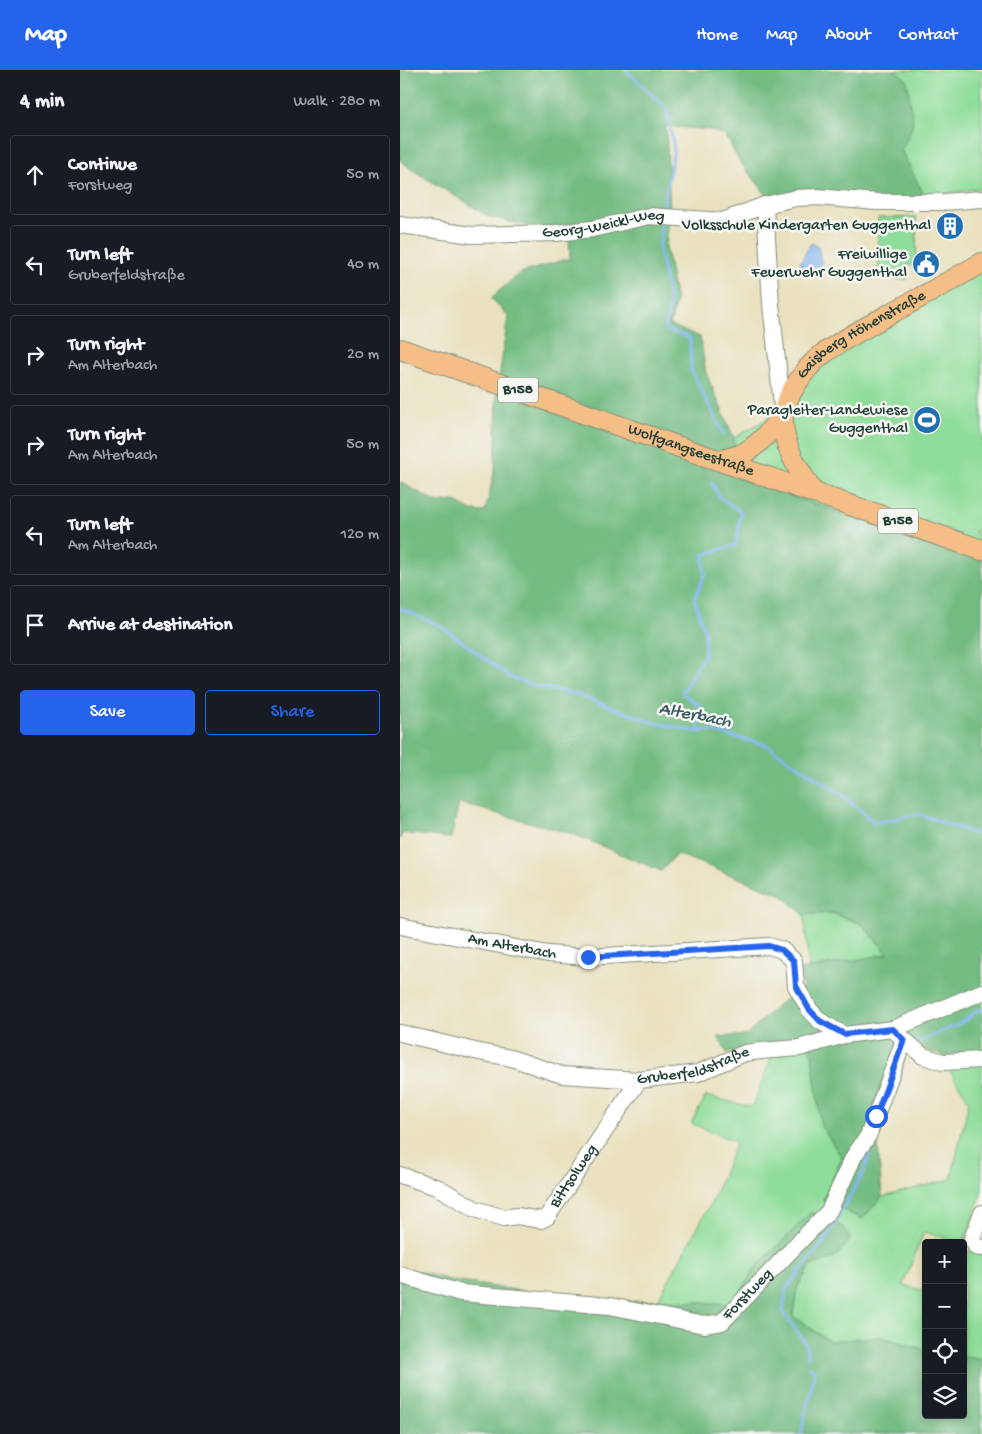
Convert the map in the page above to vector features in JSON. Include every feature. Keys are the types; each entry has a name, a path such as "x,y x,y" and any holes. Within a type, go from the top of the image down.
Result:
{"main road":[{"name":"Gaisberg Höhenstraße","path":"783,415 797,382 818,358 866,328 982,263"},
{"name":"Wolfgangseestraße","path":"400,349 982,550"},
{"path":"720,460 741,454 759,442 783,415"},
{"path":"783,415 785,435 789,449 813,492"}],"street":[{"name":"Georg-Weickl-Weg","path":"400,225 472,235 556,233 592,229 649,216 723,221 765,205 796,198 816,197 877,202 944,202 982,199"},
{"path":"765,205 771,304 783,415"},
{"name":"Am Alterbach","path":"400,926 548,954 588,957 769,946 782,950 794,961 796,986 809,1009 820,1021 844,1034"},
{"name":"Gruberfeldstraße","path":"400,1033 511,1058 562,1075 639,1080 698,1073 745,1054 761,1050 799,1048 844,1034 898,1034 982,992"},
{"path":"898,1034 923,1056 943,1062 982,1060"},
{"name":"Forstweg","path":"400,1275 461,1292 610,1306 704,1325 722,1322 829,1211 854,1156 868,1136 898,1034"},
{"name":"Bittsolweg","path":"400,1175 439,1188 475,1209 504,1218 517,1216 541,1220 547,1217 639,1080"},
{"path":"982,1213 972,1240 976,1247 982,1248"}],"green space":[{"path":"400,70 895,70 907,80 913,122 910,133 901,150 923,193 917,204 769,198 738,159 726,136 710,130 666,126 670,211 666,248 676,301 670,325 700,337 706,373 734,438 737,478 982,560 982,1052 958,1052 943,1055 898,1043 877,1135 882,1197 862,1219 823,1200 842,1158 821,1126 810,1040 727,1053 718,1037 747,1035 776,1006 803,988 800,970 888,954 862,924 832,913 804,915 782,895 677,854 661,871 573,834 459,803 451,838 402,833 400,839 400,482 438,503 454,501 472,511 485,512 495,469 497,393 508,316 491,298 520,273 570,258 569,235 490,217 411,169 400,160"},
{"path":"895,70 982,70 982,188 930,196 923,193 901,150 910,133 907,81"},
{"path":"916,217 917,265 907,266 908,279 879,279 878,218"},
{"path":"982,257 982,526 975,532 982,539 982,560 737,477 734,438 766,419 814,356"},
{"path":"832,913 862,924 888,954 809,969 804,915"},
{"path":"810,1040 821,1126 842,1158 823,1200 862,1219 882,1197 951,1179 969,1101 949,1070 943,1055 958,1052 982,1052 982,1191 965,1239 949,1239 924,1232 903,1285 922,1290 922,1349 881,1337 829,1341 793,1316 797,1288 810,1266 834,1258 851,1240 733,1304 658,1300 714,1197 736,1142 691,1123 706,1096 752,1107 777,1042"},
{"path":"811,1212 843,1227 851,1240 834,1258 810,1266 797,1288 793,1316 829,1341 881,1337 922,1349 922,1419 967,1419 967,1357 982,1360 982,1434 400,1434 400,1267 454,1281 605,1303 658,1300 733,1304 755,1268"},
{"path":"975,1249 982,1250 982,1360 967,1357 967,1253"}],"water":[{"path":"811,243 818,246 823,272 821,275 801,275 800,263"}],"waterway":[{"path":"626,70 667,109 674,149 662,213"},
{"path":"662,222 659,248 670,304 665,329 690,338 691,370 724,435"},
{"path":"698,732 700,706 682,693 704,655 705,632 694,599 705,575 703,555 736,545 741,512 720,498 711,482"},
{"name":"Alterbach","path":"400,608 441,626 510,677 537,687 573,693 651,722 698,732 708,730 766,745 840,793 875,823 918,814 982,836"},
{"path":"917,1043 961,1023 982,1009"},
{"path":"808,1357 806,1344 783,1312 786,1289 826,1239 864,1171 872,1143"},
{"path":"801,1434 815,1371 808,1366"}],"place":[{"name":"Volksschule Kindergarten Guggenthal","path":"950,226"},
{"name":"Freiwillige Feuerwehr Guggenthal","path":"926,264"},
{"name":"Paragleiter-Landewiese Guggenthal","path":"927,420"}],"route":[{"path":"588,957 769,946 782,950 794,961 796,986 809,1009 820,1021 844,1034 893,1029 904,1040 876,1116"}]}
